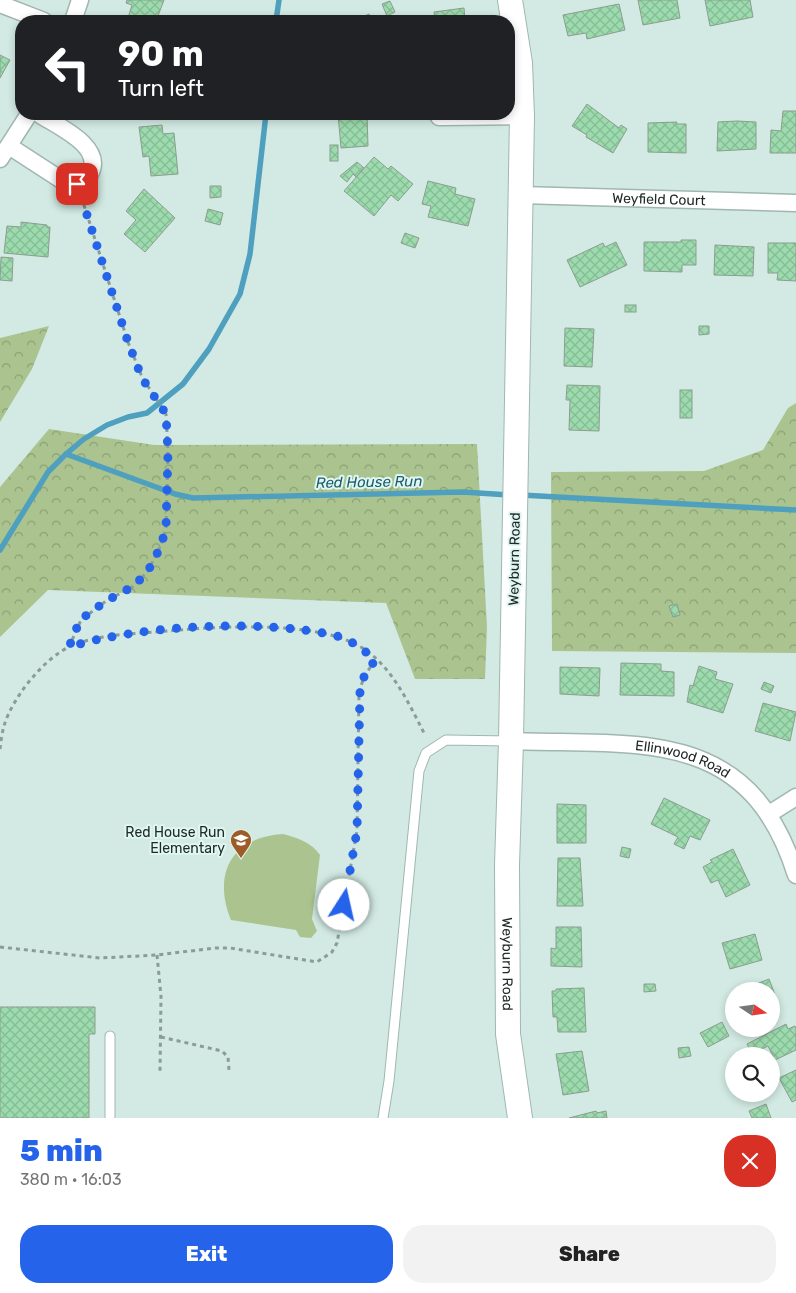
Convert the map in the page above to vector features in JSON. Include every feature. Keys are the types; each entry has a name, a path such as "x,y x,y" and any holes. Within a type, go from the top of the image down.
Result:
{"street":[{"path":"75,15 80,0"},
{"name":"Weyburn Road","path":"510,0 512,15"},
{"path":"0,4 28,15"},
{"name":"Weyburn Road","path":"515,32 520,63 522,116 511,741 506,865 508,1034 520,1118"},
{"path":"515,116 522,116"},
{"path":"25,120 4,153 57,178 77,184 87,179 93,168 91,154 77,138 48,120"},
{"name":"Weyfield Court","path":"521,195 796,203"},
{"name":"Ellinwood Road","path":"511,741 632,745 682,753 714,764 728,773 769,814 787,847 796,875"},
{"path":"769,814 796,796"}],"lane":[{"path":"383,1118 389,1081 419,772 426,754 446,740 511,741"},
{"path":"110,1036 110,1118"}],"path":[{"path":"69,647 80,620 106,601 134,586 148,571 161,546 166,527 168,453 166,414 142,378 128,342 77,184"},
{"path":"0,749 4,726 14,702 26,684 46,664 69,647 101,637 225,626 335,636 360,646 401,688 424,733"},
{"path":"0,947 100,958 230,948 317,962 332,952 337,943 357,831 360,692 364,677 375,660"},
{"path":"157,955 161,1037 160,1072"},
{"path":"161,1037 222,1051 228,1057 229,1070"}],"green space":[{"path":"49,326 32,369 0,422 0,338"},
{"path":"796,403 796,653 552,651 551,472 704,471 763,450 788,408"},
{"path":"49,429 154,445 477,444 487,627 485,679 415,679 386,603 48,590 0,637 0,487"},
{"path":"283,834 308,844 320,855 312,919 317,931 311,938 300,937 296,930 231,920 226,903 224,887 226,873 231,860 239,850 251,842"}],"building":[{"path":"127,0 164,0 158,15 129,15 132,5 126,3"},
{"path":"638,0 677,0 680,18 643,25"},
{"path":"705,0 750,0 753,17 710,26"},
{"path":"390,1 395,12 387,15 382,4"},
{"path":"619,4 625,30 587,39 586,33 568,36 563,15"},
{"path":"464,8 465,15 434,15 434,12"},
{"path":"0,55 10,60 0,78"},
{"path":"587,104 619,128 621,125 627,129 613,153 572,126"},
{"path":"783,111 796,111 796,153 770,153 771,130 781,131"},
{"path":"339,120 367,120 368,146 341,148"},
{"path":"677,122 676,124 686,124 686,153 648,152 648,123"},
{"path":"718,122 756,122 756,149 717,151"},
{"path":"162,125 163,134 174,133 178,174 151,176 149,156 143,157 139,127"},
{"path":"330,145 338,145 338,161 330,161"},
{"path":"374,157 388,169 391,166 413,184 398,201 391,195 374,216 344,191"},
{"path":"357,162 364,168 356,177 353,174 347,182 340,176"},
{"path":"428,181 456,188 455,194 475,199 468,226 428,217 431,206 422,204"},
{"path":"210,186 221,186 221,197 210,198"},
{"path":"144,189 175,218 145,252 124,234 136,220 126,211"},
{"path":"208,209 223,213 220,225 205,221"},
{"path":"21,222 50,227 48,257 4,253 7,226 21,227"},
{"path":"405,233 419,238 415,248 401,243"},
{"path":"681,240 696,240 696,265 682,265 682,272 644,271 644,242 681,242"},
{"path":"616,242 627,265 580,287 567,260 603,243 605,247"},
{"path":"768,243 796,243 796,281 777,280 778,273 768,273"},
{"path":"715,245 754,247 753,276 714,275"},
{"path":"1,257 13,258 12,281 0,280"},
{"path":"625,305 636,305 636,312 625,312"},
{"path":"699,326 709,326 709,334 699,335"},
{"path":"565,328 594,329 592,367 564,366"},
{"path":"567,385 600,386 599,431 569,430 570,400 566,400"},
{"path":"680,390 692,390 692,418 680,418"},
{"path":"677,604 680,615 673,617 669,606"},
{"path":"621,663 661,664 661,671 674,672 674,696 620,695"},
{"path":"699,666 717,672 715,679 733,684 723,713 687,702 690,685 693,686"},
{"path":"560,667 600,668 599,696 560,694"},
{"path":"764,682 774,686 771,693 761,689"},
{"path":"763,703 796,712 790,741 755,731"},
{"path":"664,798 710,820 700,840 690,836 684,849 674,844 678,837 651,824"},
{"path":"557,804 586,805 586,843 557,843"},
{"path":"622,847 631,849 629,858 620,856"},
{"path":"733,849 750,885 726,897 718,880 711,883 703,867 712,862 710,860"},
{"path":"558,858 580,858 583,906 557,906"},
{"path":"556,927 581,927 582,967 551,966 551,948 556,949"},
{"path":"755,934 762,960 730,969 722,943"},
{"path":"644,984 655,984 656,991 644,992"},
{"path":"584,988 586,1032 558,1032 557,1017 553,1017 552,991 556,991 556,989"},
{"path":"0,1007 95,1007 95,1034 89,1034 89,1118 0,1118"},
{"path":"722,1022 725,1028 725,1038 708,1047 700,1033"},
{"path":"786,1024 788,1029 795,1026 796,1050 780,1058 780,1047 748,1047 747,1044 759,1038 780,1038 780,1027"},
{"path":"689,1047 691,1056 679,1058 678,1048"},
{"path":"582,1051 589,1091 563,1095 556,1054"},
{"path":"796,1070 796,1100 792,1102 780,1078"},
{"path":"766,1104 771,1118 752,1118 749,1111"},
{"path":"596,1111 597,1113 606,1111 607,1118 569,1118"}],"waterway":[{"path":"277,15 279,0"},
{"path":"66,454 84,439 107,425 128,417 147,413 183,384 209,349 240,294 250,254 265,120"},
{"name":"Red House Run","path":"0,550 48,472 66,454 175,494 193,498 463,492 509,495"},
{"name":"Red House Run","path":"521,495 796,510"}],"place":[{"name":"Red House Run Elementary","path":"241,859"}],"route":[{"path":"77,184 128,342 142,378 166,414 168,453 166,527 161,546 148,571 134,586 106,601 80,620 69,647 101,637 225,626 294,630 335,636 360,646 375,660 364,677 358,702 357,831 344,905"}]}
